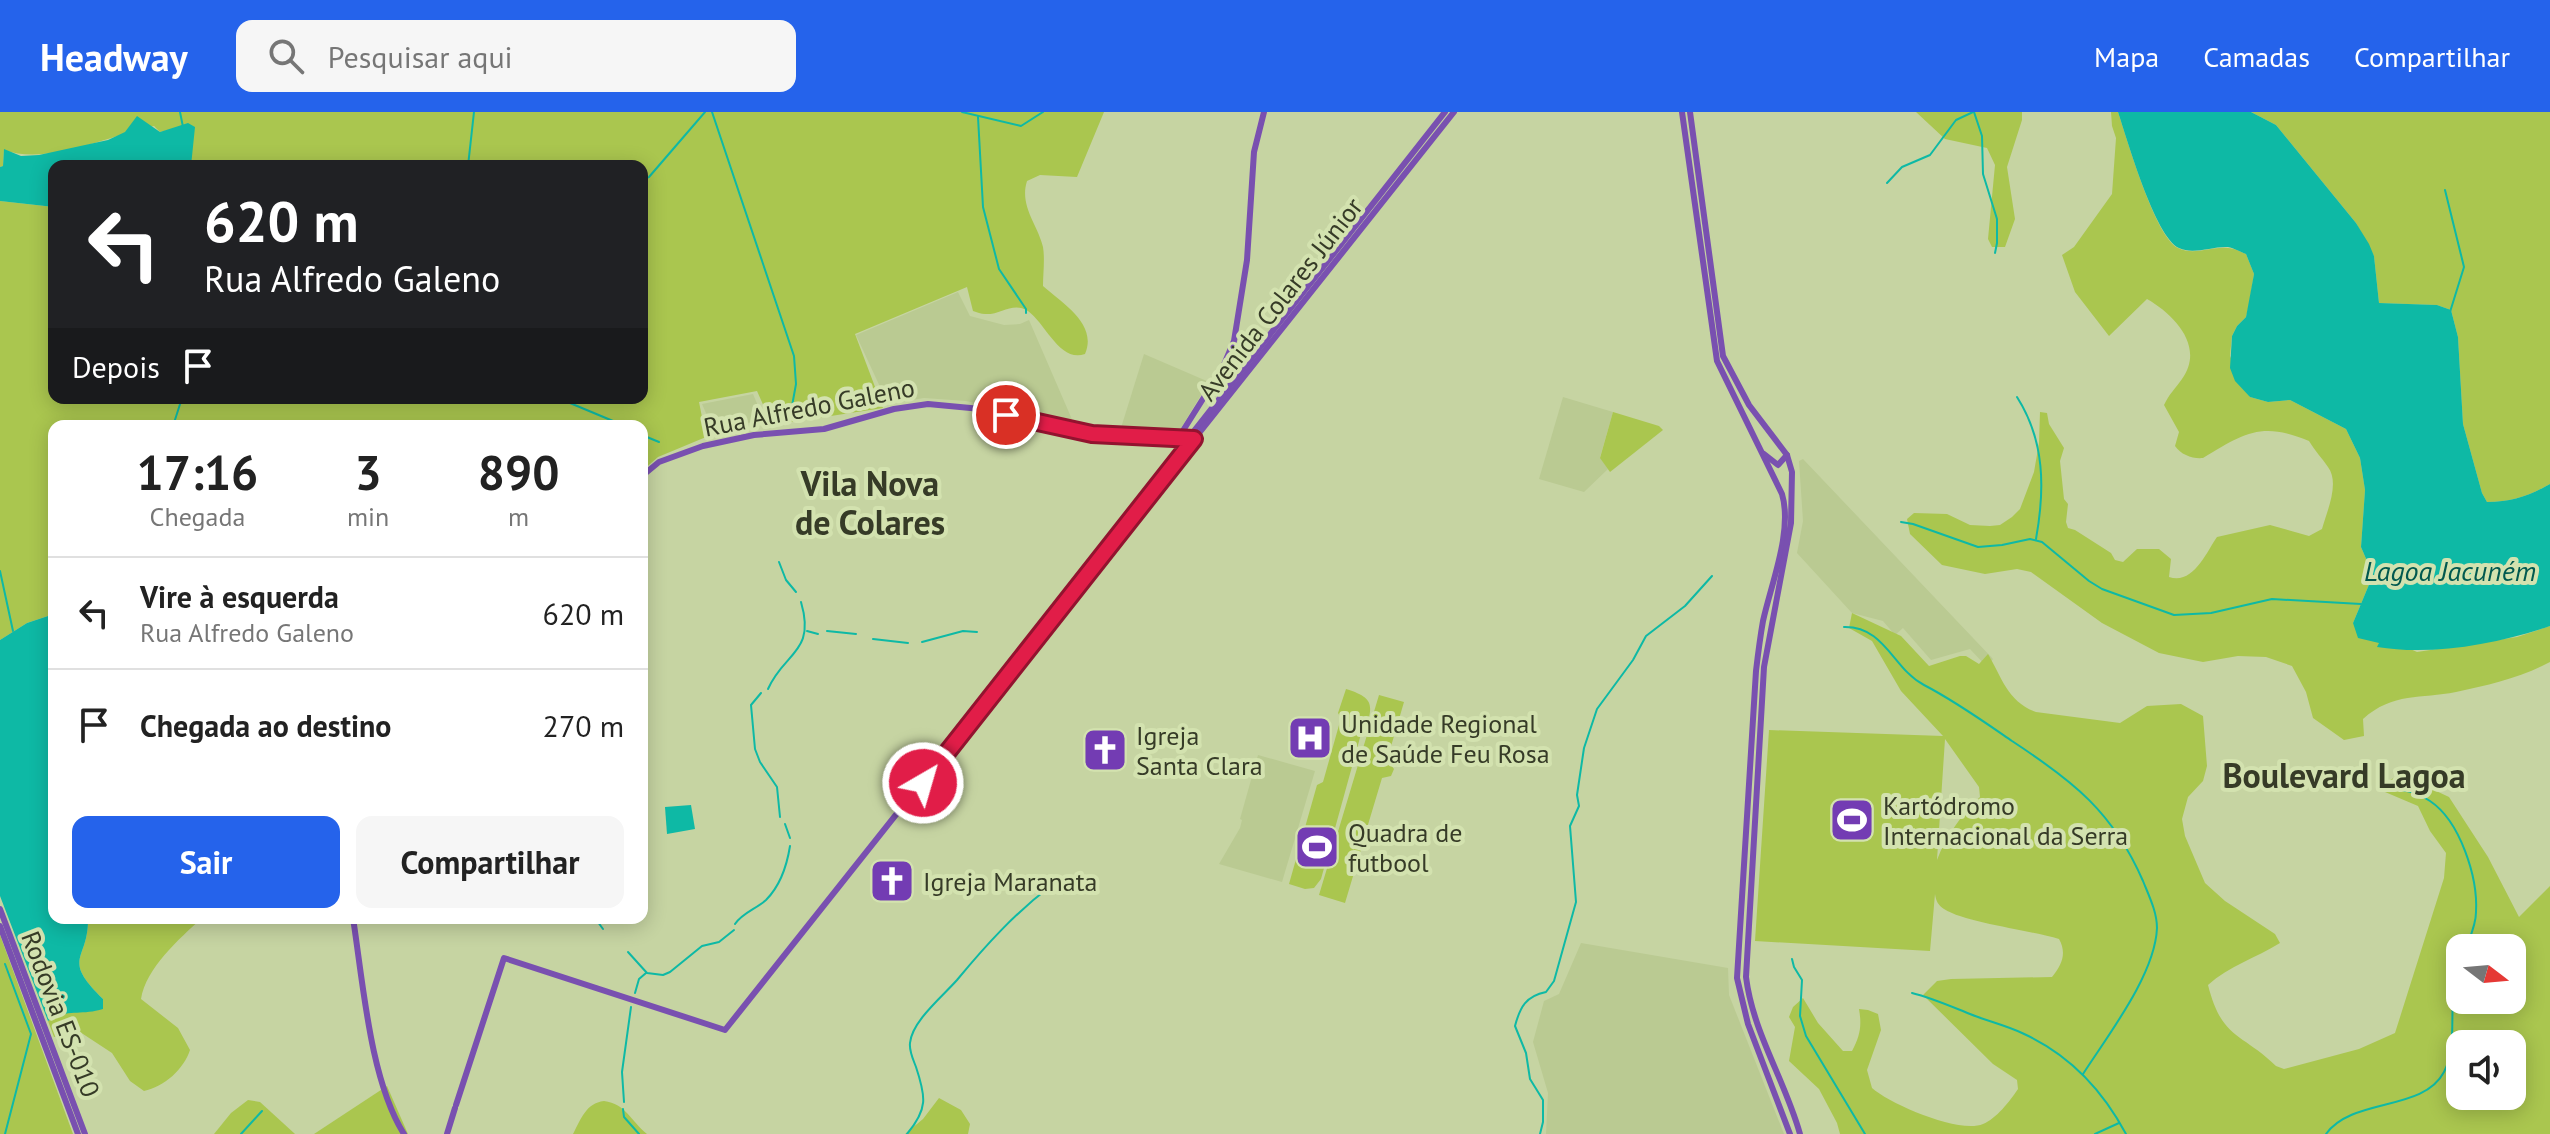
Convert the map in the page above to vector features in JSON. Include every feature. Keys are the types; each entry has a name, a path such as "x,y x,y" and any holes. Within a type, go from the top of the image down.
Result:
{"street":[{"path":"1179,437 1223,367 1234,341 1247,260 1254,152 1264,112"},
{"name":"Avenida Colares Júnior","path":"447,1134 504,958 725,1030 1445,112"},
{"name":"Avenida Colares Júnior","path":"1191,439 1454,112"},
{"path":"1682,112 1714,349 1720,371 1782,494 1785,521 1763,622 1756,671 1737,978 1748,1024 1790,1134"},
{"path":"1690,112 1721,346 1728,367 1749,405 1787,455 1792,472 1792,515 1764,667 1746,977 1752,1012 1800,1134"},
{"name":"Rua Alfredo Galeno","path":"648,471 659,462 703,446 754,435 824,429 894,409 928,404 981,409 1092,434 1191,439"},
{"path":"1745,424 1752,419 1763,420"},
{"path":"1759,449 1778,465 1787,455"},
{"name":"Rodovia ES-010","path":"0,909 85,1134"},
{"path":"354,924 374,1050 381,1078 404,1134"},
{"name":"Rodovia ES-010","path":"0,926 78,1134"}],"shaded area":[{"path":"958,292 970,316 1004,325 1029,320 1074,424 966,401 924,398 888,404 856,335"},
{"path":"1144,354 1209,382 1176,436 1120,431"},
{"path":"753,394 764,420 713,429 702,404"},
{"path":"1563,397 1613,412 1600,457 1608,469 1584,492 1539,479"},
{"path":"1803,459 1993,659 1987,667 1970,649 1931,660 1903,628 1895,635 1883,621 1852,613 1797,553 1803,521 1799,461"},
{"path":"1258,755 1315,771 1282,882 1219,864 1240,828"},
{"path":"1581,943 1728,968 1729,995 1784,1134 1546,1134 1548,1093 1533,1042 1544,1001 1559,994"}],"green space":[{"path":"0,112 1104,112 1077,177 1040,175 1027,181 1025,190 1027,207 1043,247 1043,286 1068,307 1082,324 1088,343 1085,354 1068,353 1061,348 1035,317 1023,308 991,314 973,311 967,287 855,334 883,408 772,425 757,391 699,402 706,437 658,457 648,466 648,420 48,420 48,616 27,623 0,640 0,201 48,206 48,404 648,404 648,160 191,160 169,130 160,132 154,126 59,152 21,154 4,150 3,166 0,167"},
{"path":"1916,112 2022,112 2007,167 2015,219 2005,247 1992,247 1988,239 1995,165 1987,148 1945,139"},
{"path":"2111,112 2118,112 2151,207 2169,240 2184,250 2228,248 2246,254 2254,274 2246,317 2232,336 2230,356 2250,397 2268,402 2290,400 2346,429 2360,458 2365,490 2361,547 2373,575 2353,623 2417,652 2517,637 2550,626 2550,662 2492,684 2385,704 2363,719 2364,736 2344,740 2313,718 2306,692 2292,666 2266,657 2238,656 2203,662 2159,653 2102,623 2031,572 2017,569 1985,574 1942,565 1910,534 1907,519 1914,513 1947,514 1970,525 1990,526 2000,525 2012,517 2020,509 2034,472 2040,412 2047,413 2049,424 2064,448 2060,461 2064,499 2068,504 2068,528 2111,553 2115,560 2123,562 2137,549 2159,549 2171,559 2169,577 2178,578 2198,566 2217,537 2270,525 2309,536 2322,529 2333,481 2328,467 2309,441 2266,431 2242,436 2203,458 2184,454 2175,446 2179,432 2164,405 2188,367 2190,355 2184,333 2168,314 2147,299 2109,336 2075,292 2062,255 2074,247 2112,194 2116,138"},
{"path":"2251,112 2550,112 2550,484 2520,498 2487,502 2463,424 2458,337 2451,310 2437,305 2379,303 2374,256 2356,223 2276,125"},
{"path":"1613,412 1659,426 1663,430 1610,472 1600,458"},
{"path":"1852,613 1901,636 1929,666 1960,656 1979,664 1988,654 2012,696 2036,712 2120,723 2147,706 2181,704 2203,716 2207,766 2203,781 2188,797 2182,819 2185,836 2205,883 2225,901 2275,934 2280,943 2208,985 2226,1026 2284,1069 2359,1049 2395,1033 2444,878 2446,853 2430,831 2418,806 2385,792 2382,785 2400,774 2449,797 2488,857 2519,917 2550,886 2550,1134 1840,1134 1819,1089 1789,1061 1795,1027 1789,1017 1793,1007 1803,998 1818,1023 1843,1051 1852,1051 1857,1040 1859,1009 1878,1014 1881,1030 1867,1070 1872,1088 1925,1116 1972,1126 1988,1122 2002,1109 2018,1089 2017,1080 1993,1064 1923,995 1937,981 1951,979 2052,977 2063,954 2059,939 1954,914 1940,906 1935,894 1930,951 1755,941 1769,730 1943,736 1901,691 1872,641 1849,628","holes":["1945,739 1979,787 1980,797 1955,826 1937,860"]},
{"path":"1346,689 1367,699 1369,715 1321,879 1314,888 1305,889 1289,884 1317,785 1323,782"},
{"path":"1379,695 1404,702 1387,760 1394,769 1391,776 1382,778 1367,828 1375,835 1374,841 1370,846 1362,846 1345,903 1319,895"},
{"path":"88,924 195,924 156,965 144,987 141,999 178,1028 190,1050 178,1070 151,1089 144,1091 130,1081 112,1053 80,1032 54,1037 48,1021 61,1012 103,999 83,975 80,966"},
{"path":"0,935 73,1134 0,1134"},
{"path":"387,1086 408,1134 314,1134"},
{"path":"939,1098 961,1110 970,1124 968,1134 905,1134 923,1119"},
{"path":"248,1100 260,1102 295,1134 214,1134 231,1113"},
{"path":"604,1101 623,1109 647,1134 573,1134 588,1108"}],"water":[{"name":"Lagoa Jacuném","path":"2118,112 2251,112 2276,125 2356,223 2369,244 2374,256 2379,303 2437,305 2451,310 2458,337 2463,424 2487,502 2520,498 2550,484 2550,626 2486,643 2442,649 2377,647 2379,643 2358,638 2353,623 2373,575 2361,547 2365,490 2360,458 2346,429 2290,400 2268,402 2250,397 2235,381 2230,368 2232,336 2246,317 2254,274 2246,254 2228,247 2185,250 2170,240 2143,186"},
{"path":"137,116 160,132 188,123 195,127 192,160 48,160 48,206 0,201 0,167 3,166 4,149 21,156 39,155 108,140 125,132"},
{"path":"48,616 48,924 88,924 80,966 83,975 103,999 103,1009 68,1013 48,1021 0,896 0,640 27,623"},
{"path":"691,805 695,829 667,834 665,807"}],"waterway":[{"path":"180,112 183,127"},
{"path":"469,160 474,112"},
{"path":"648,178 705,112"},
{"path":"712,112 794,356 796,384 790,417"},
{"path":"962,112 1021,126 1043,112"},
{"path":"1887,183 1902,167 1930,155 1956,120 1973,112"},
{"path":"1974,112 1982,136 1983,174 1997,219 1995,253"},
{"path":"978,117 983,207 999,269 1026,313"},
{"path":"2445,190 2464,267 2450,312"},
{"path":"2017,397 2038,448 2041,502 2036,539"},
{"path":"175,420 180,404"},
{"path":"572,404 611,420"},
{"path":"648,437 659,442"},
{"path":"1901,522 1978,547 2030,539 2042,542 2102,589 2174,615 2211,613 2272,599 2361,604"},
{"path":"779,562 786,580 796,592"},
{"path":"0,571 13,631"},
{"path":"1540,1134 1543,1100 1530,1079 1526,1053 1515,1026 1525,1003 1533,996 1546,992 1554,981 1576,902 1570,826 1579,806 1577,795 1584,748 1597,709 1633,660 1646,636 1685,606 1712,576"},
{"path":"768,689 801,642 805,619 801,602"},
{"path":"1844,627 1869,633 1913,678 1958,704 2054,770 2089,800 2131,857 2154,910 2157,928 2154,946 2129,1004 2083,1074"},
{"path":"807,631 818,634"},
{"path":"827,631 856,634"},
{"path":"922,642 963,631 977,632"},
{"path":"873,639 908,643"},
{"path":"761,693 751,705 755,749 777,787 780,817"},
{"path":"2382,789 2419,795 2441,810 2450,822 2465,851 2474,883 2476,912 2471,934"},
{"path":"785,824 790,838"},
{"path":"735,924 771,894 782,875 790,846"},
{"path":"907,1134 919,1117 923,1102 922,1087 910,1049 916,1026 1002,930 1052,885"},
{"path":"599,924 603,929"},
{"path":"628,952 647,973 663,975 702,946 719,942 734,930"},
{"path":"1792,959 1802,980 1800,1016 1806,1036 1865,1134"},
{"path":"5,964 31,1034 5,1134"},
{"path":"635,993 639,979 646,973"},
{"path":"1912,993 2016,1030 2055,1051 2095,1088 2126,1134"},
{"path":"624,1102 622,1072 631,1007"},
{"path":"2326,1134 2338,1122 2353,1114 2405,1099 2434,1085 2449,1060 2452,1014"},
{"path":"623,1109 624,1117 639,1134"},
{"path":"241,1134 262,1111"},
{"path":"2095,1134 2119,1123"}],"place":[{"name":"Unidade Regional de Saúde Feu Rosa","path":"1310,738"},
{"name":"Igreja Santa Clara","path":"1105,750"},
{"name":"Kartódromo Internacional da Serra","path":"1852,820"},
{"name":"Quadra de futbool","path":"1317,847"},
{"name":"Igreja Maranata","path":"892,881"}],"district":[{"name":"Vila Nova de Colares","path":"870,502"},
{"name":"Boulevard Lagoa","path":"2344,775"}],"route":[{"path":"923,783 1194,439 1092,434 1006,415"}]}
